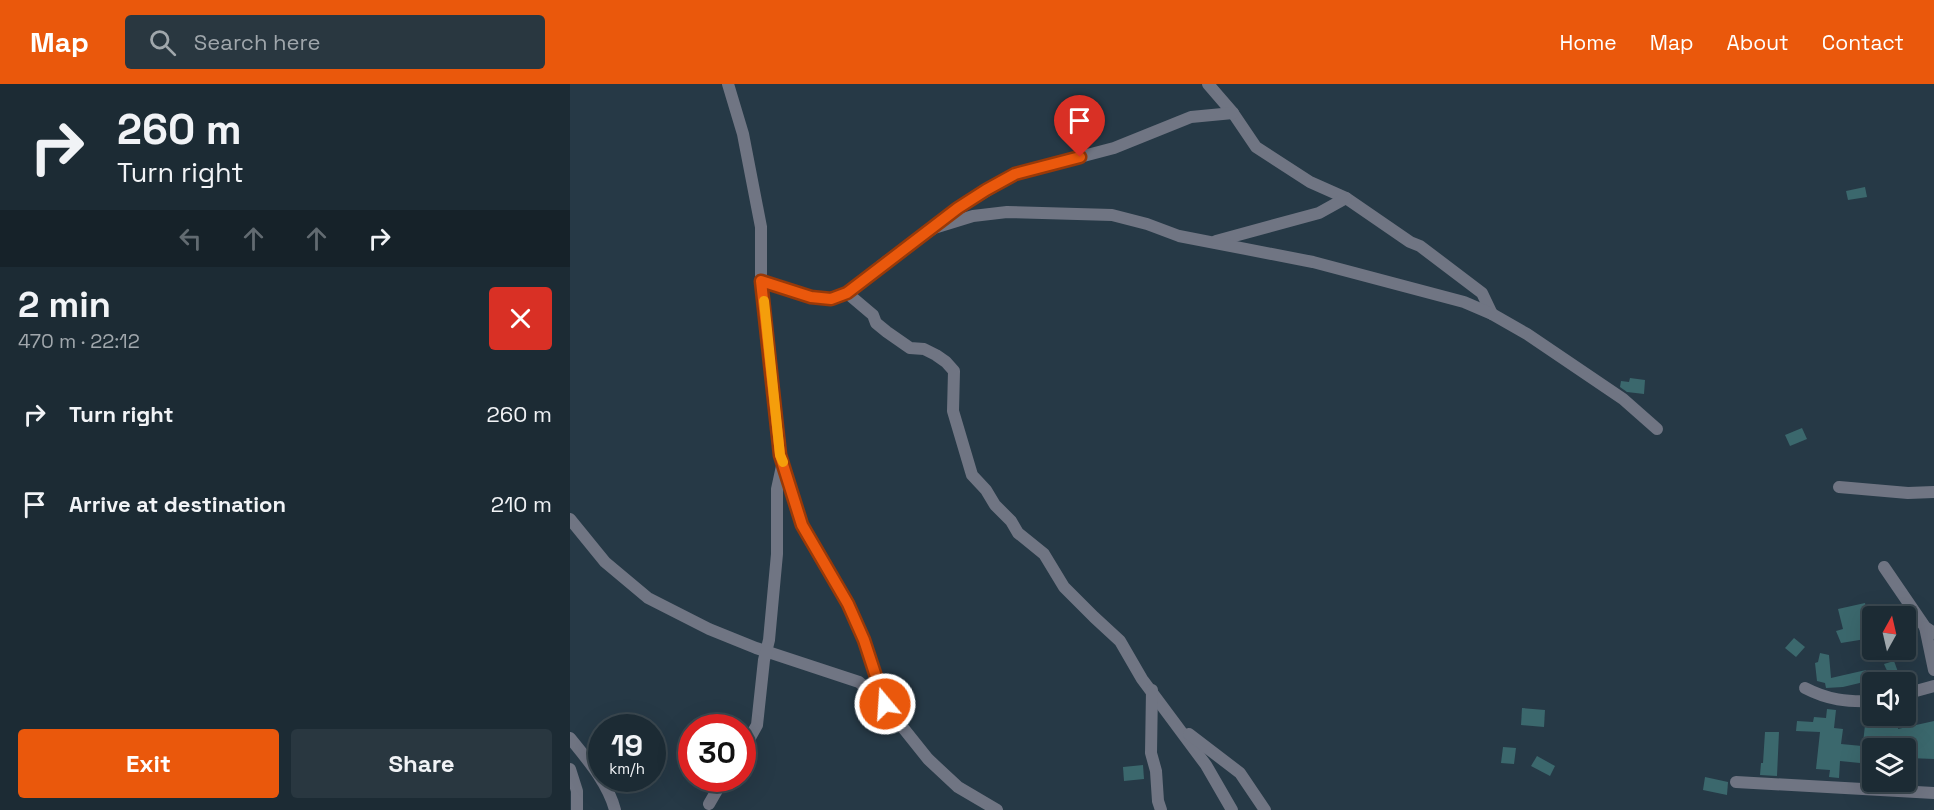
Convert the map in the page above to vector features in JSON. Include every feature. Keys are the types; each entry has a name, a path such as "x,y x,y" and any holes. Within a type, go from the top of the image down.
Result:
{"street":[{"path":"728,84 743,134 761,227 761,281 780,455 802,525 848,604 864,640 885,704"},
{"path":"1208,84 1233,113 1256,147 1310,182 1346,198 1445,263 1482,293 1492,314"},
{"path":"761,281 811,297 831,299 847,293 958,208 1015,174 1114,148 1191,117 1233,113"},
{"path":"1212,243 1319,213 1346,198"},
{"path":"934,228 973,216 996,213 1112,215 1147,224 1179,236 1312,262 1464,302 1492,314 1527,334 1623,399 1657,429"},
{"path":"847,293 873,315 876,323 887,332 910,348 924,349 946,362 954,371 953,411 972,475 1018,532 1044,554 1064,586 1120,641 1142,679 1211,773 1232,810"},
{"path":"756,727 758,696 770,640 777,554 777,489 783,463"},
{"path":"1839,487 1908,493 1934,492"},
{"path":"570,519 605,562 648,598 709,629 859,682 885,704 928,759 958,787 996,810"},
{"path":"1884,567 1929,630 1934,669"},
{"path":"1916,691 1934,686"},
{"path":"1805,688 1821,696 1846,702 1862,701"},
{"path":"1152,690 1151,753 1156,771 1158,801 1161,810"},
{"path":"1180,729 1196,738 1240,773 1265,810"},
{"path":"570,738 604,785 615,810"},
{"path":"570,769 577,791 578,810"},
{"path":"1737,782 1934,793"},
{"path":"709,804 716,792"}],"building":[{"path":"1865,187 1867,197 1848,200 1846,191"},
{"path":"1630,378 1645,380 1644,394 1627,392 1620,387 1621,381 1629,382"},
{"path":"1802,428 1807,439 1790,446 1785,435"},
{"path":"1865,603 1866,606 1862,606 1862,640 1841,643 1836,631 1843,629 1838,609"},
{"path":"1794,638 1805,647 1796,657 1785,648"},
{"path":"1820,653 1829,655 1831,678 1866,670 1866,672 1862,672 1862,682 1826,688 1825,683 1817,681 1815,663 1818,662"},
{"path":"1894,661 1898,672 1888,672 1884,664"},
{"path":"1522,708 1545,710 1544,727 1521,725"},
{"path":"1827,709 1836,710 1834,728 1843,729 1841,744 1862,746 1860,763 1840,761 1839,778 1829,777 1830,770 1816,769 1820,732 1796,731 1797,721 1813,722 1814,717 1826,718"},
{"path":"1934,721 1934,759 1916,758 1916,738 1864,738 1865,726 1898,726 1898,729"},
{"path":"1765,732 1779,732 1777,776 1760,775"},
{"path":"1503,747 1516,748 1514,764 1501,763"},
{"path":"1537,756 1555,766 1550,776 1531,766"},
{"path":"1143,765 1144,779 1124,781 1123,767"},
{"path":"1705,777 1728,782 1727,795 1703,790"}],"slow traffic":[{"path":"764,301 780,455 783,462"}],"route":[{"path":"885,704 864,640 848,604 802,525 780,455 761,281 811,297 831,299 847,293 958,208 986,190 1015,174 1080,157"}]}
